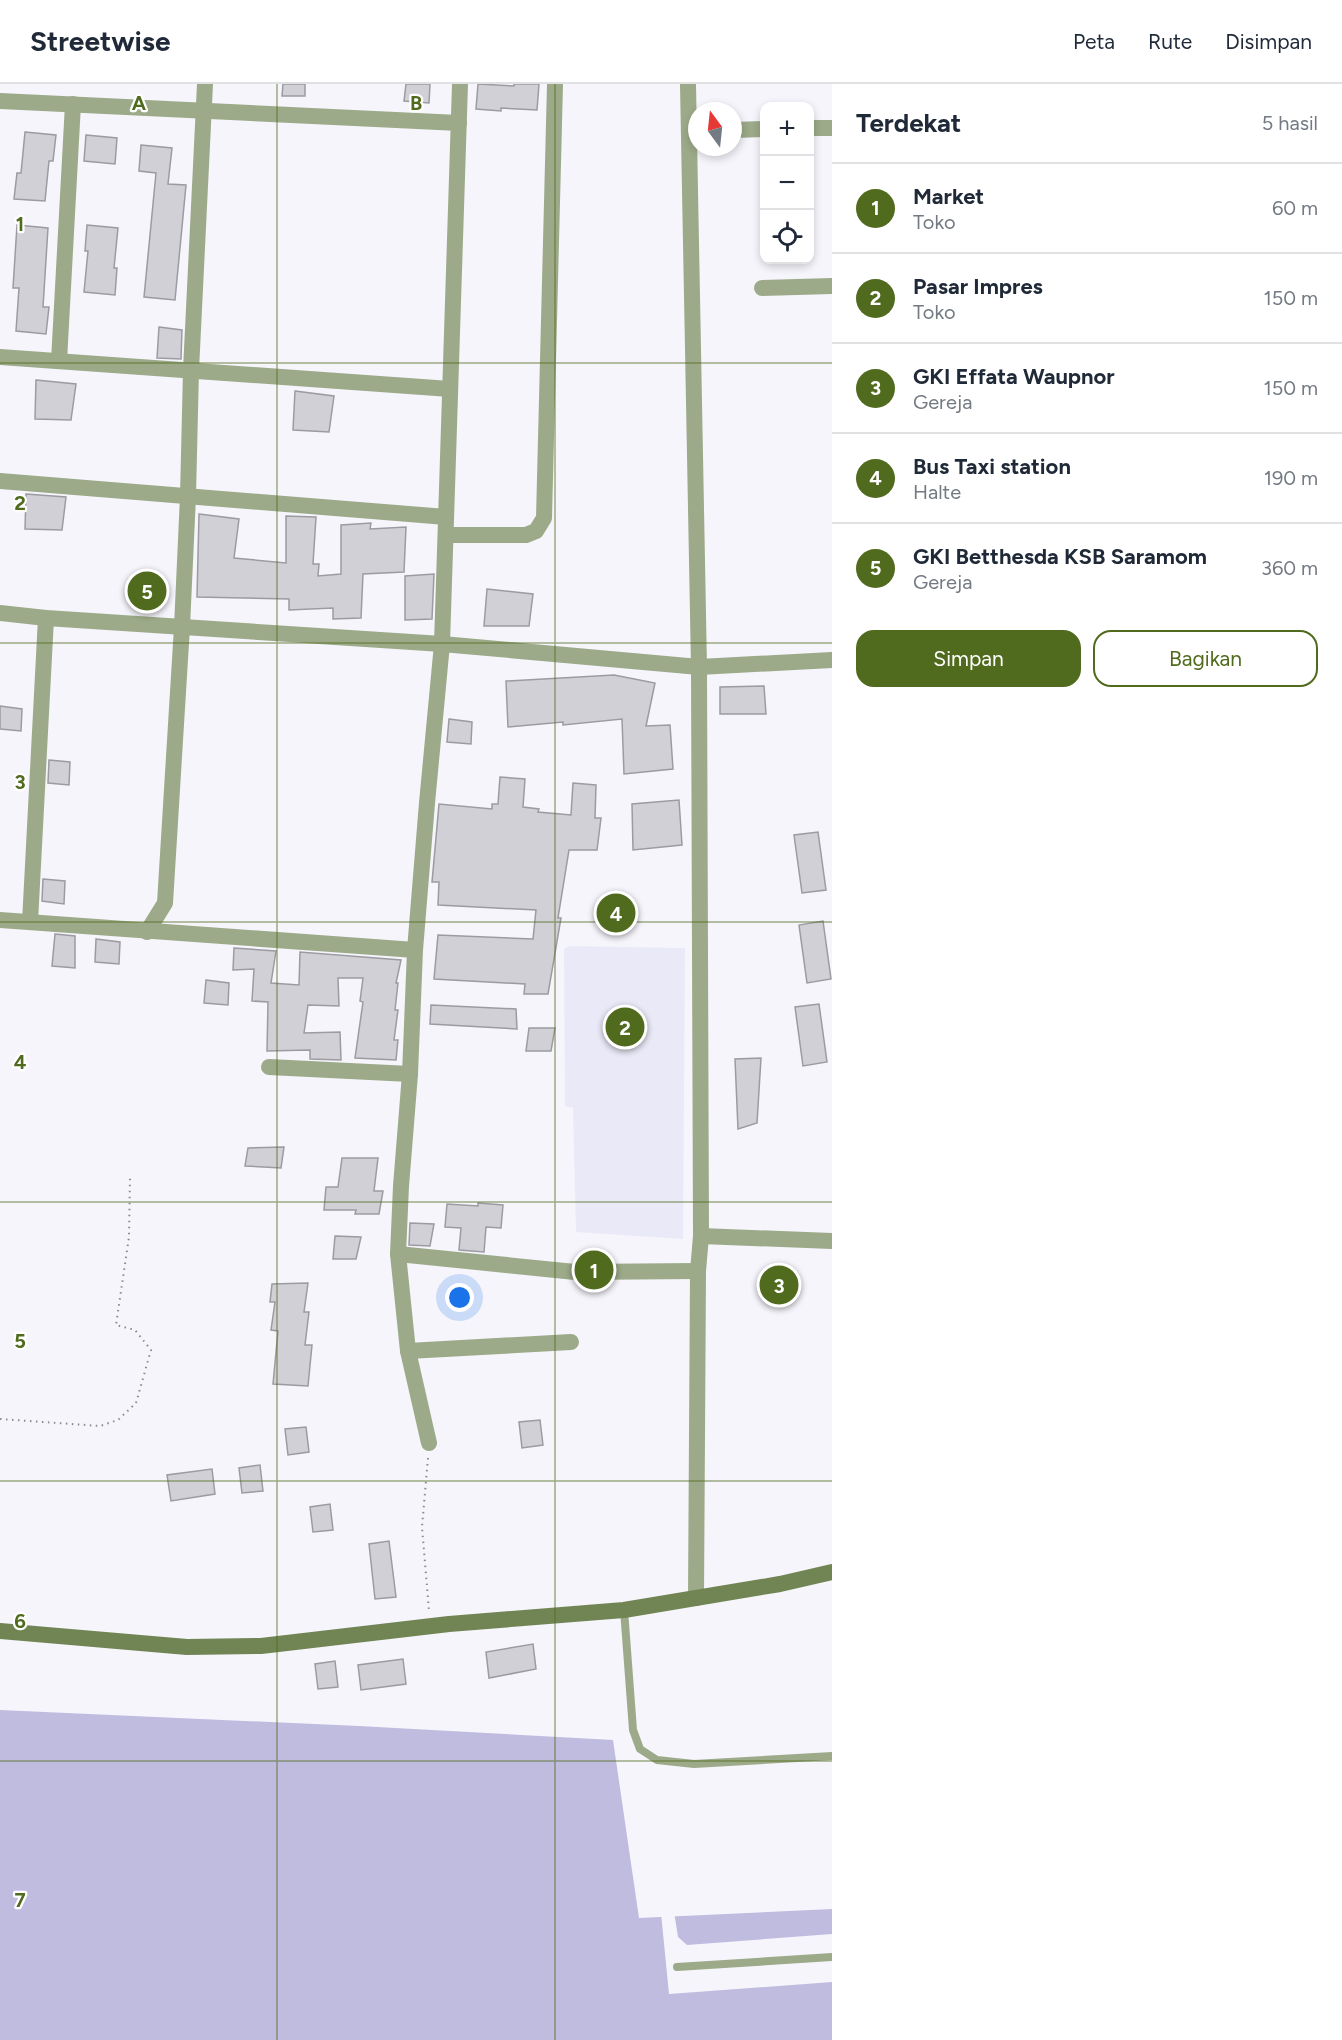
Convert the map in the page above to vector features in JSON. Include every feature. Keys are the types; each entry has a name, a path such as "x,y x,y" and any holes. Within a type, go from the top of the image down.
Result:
{"main road":[{"path":"0,1631 187,1647 261,1646 430,1627 624,1610 780,1584 832,1572"}],"street":[{"path":"147,932 165,903 182,627 191,370 205,84"},
{"path":"429,1443 408,1350 398,1254 410,1074 415,950 442,644 460,84"},
{"path":"446,535 526,535 536,531 544,518 555,84"},
{"path":"688,84 690,102"},
{"path":"0,100 459,123"},
{"path":"59,361 73,104"},
{"path":"814,128 832,128"},
{"path":"742,129 760,129"},
{"path":"692,156 699,667 701,1236 698,1270 696,1598"},
{"path":"762,288 832,286"},
{"path":"0,357 450,389"},
{"path":"0,481 446,517"},
{"path":"0,613 442,644 699,667 832,660"},
{"path":"30,922 46,618"},
{"path":"165,903 182,933"},
{"path":"0,920 415,950"},
{"path":"269,1067 410,1074"},
{"path":"701,1236 832,1241"},
{"path":"398,1254 575,1272 698,1270"},
{"path":"408,1350 571,1342"}],"lane":[{"path":"624,1610 633,1730 640,1749 657,1760 694,1764 832,1756"},
{"path":"677,1967 832,1957"}],"path":[{"path":"0,1419 100,1426 118,1420 136,1403 151,1350 135,1330 116,1325 129,1237 130,1176"},
{"path":"429,1443 422,1527 430,1627"}],"shaded area":[{"path":"569,946 685,948 683,1239 576,1232 573,1108 565,1106 564,949"},
{"path":"0,1710 613,1740 639,1918 832,1909 832,2040 0,2040"}],"pier":[{"path":"674,1912 678,1937 687,1945 832,1934 832,1982 669,1994 661,1913"}],"building":[{"path":"283,84 305,84 305,96 282,96"},
{"path":"406,84 430,84 429,103 404,101"},
{"path":"478,84 514,86 514,84 539,84 537,110 476,109"},
{"path":"25,132 56,135 53,161 49,161 45,201 14,199 17,173 21,173"},
{"path":"86,135 117,138 115,164 84,161"},
{"path":"141,145 172,148 168,184 186,185 175,300 144,297 156,173 139,171"},
{"path":"17,225 48,228 43,307 49,307 46,334 16,331 19,288 13,288"},
{"path":"87,225 118,228 114,268 117,268 115,295 84,292 88,251 85,251"},
{"path":"159,327 182,330 181,359 157,358"},
{"path":"36,380 76,384 71,420 35,419"},
{"path":"295,391 334,396 329,432 293,430"},
{"path":"26,494 66,497 62,530 25,529"},
{"path":"199,514 239,519 234,558 286,563 286,516 316,517 313,564 319,564 318,576 341,574 341,525 371,523 370,529 406,527 404,572 363,574 361,618 333,619 333,608 289,610 289,599 197,597"},
{"path":"434,574 432,619 405,620 405,576"},
{"path":"487,589 533,594 529,626 484,626"},
{"path":"614,675 655,683 646,726 670,725 673,769 624,774 622,719 563,725 563,722 508,727 506,681"},
{"path":"764,686 766,714 720,714 720,687"},
{"path":"0,706 22,709 21,731 0,729"},
{"path":"449,719 472,722 471,744 447,742"},
{"path":"49,760 70,762 69,785 48,783"},
{"path":"500,777 525,779 523,807 539,809 538,812 571,815 573,783 596,785 595,818 601,818 597,850 569,850 558,918 561,918 548,994 524,994 525,984 434,979 438,935 533,939 536,910 438,905 439,882 432,882 439,804 492,809 492,804 498,804"},
{"path":"679,800 682,845 633,850 632,804"},
{"path":"818,832 826,890 802,893 794,835"},
{"path":"43,879 65,881 64,904 42,901"},
{"path":"823,921 831,979 807,983 799,925"},
{"path":"55,934 75,936 75,968 52,966"},
{"path":"96,939 120,942 119,964 95,962"},
{"path":"234,948 276,951 271,983 299,985 300,952 401,960 396,983 398,983 395,1010 398,1010 394,1040 398,1040 396,1060 355,1058 363,1002 360,1001 363,978 338,978 339,1006 308,1005 304,1033 340,1032 341,1060 310,1059 310,1050 267,1051 268,1002 252,1001 254,969 233,970"},
{"path":"206,980 229,983 228,1005 204,1003"},
{"path":"819,1004 827,1062 803,1066 795,1007"},
{"path":"431,1005 516,1009 517,1029 430,1024"},
{"path":"529,1028 555,1028 551,1051 526,1051"},
{"path":"761,1058 757,1123 738,1129 735,1059"},
{"path":"284,1147 281,1168 245,1166 248,1148"},
{"path":"342,1158 378,1158 374,1191 383,1191 379,1214 355,1214 356,1210 324,1210 326,1187 338,1187"},
{"path":"478,1203 503,1205 501,1228 486,1227 484,1252 459,1250 461,1228 445,1227 447,1204 478,1206"},
{"path":"410,1223 434,1224 430,1246 409,1245"},
{"path":"335,1236 361,1237 356,1259 333,1259"},
{"path":"308,1283 304,1312 309,1312 305,1345 312,1345 308,1386 273,1384 278,1331 271,1330 275,1302 270,1302 272,1284"},
{"path":"540,1420 543,1445 522,1448 519,1422"},
{"path":"306,1427 309,1452 288,1455 285,1429"},
{"path":"260,1465 263,1491 242,1493 239,1468"},
{"path":"212,1469 215,1494 171,1501 167,1475"},
{"path":"330,1504 333,1530 313,1532 310,1507"},
{"path":"389,1541 396,1597 375,1599 369,1544"},
{"path":"533,1644 536,1669 489,1678 486,1652"},
{"path":"403,1659 406,1684 361,1690 358,1665"},
{"path":"335,1661 338,1687 318,1689 315,1664"}],"place":[{"name":"GKI Betthesda KSB Saramom","path":"147,591"},
{"name":"Bus Taxi station","path":"616,913"},
{"name":"Pasar Impres","path":"625,1027"},
{"name":"Market","path":"594,1270"},
{"name":"GKI Effata Waupnor","path":"779,1285"}]}
